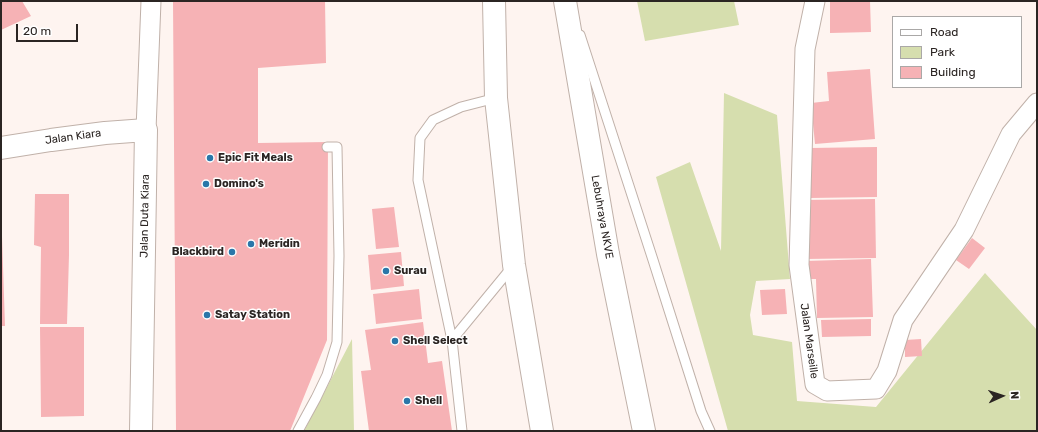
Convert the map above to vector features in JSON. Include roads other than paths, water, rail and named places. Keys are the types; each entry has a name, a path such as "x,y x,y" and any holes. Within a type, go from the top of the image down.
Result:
{"main road":[{"path":"494,1 496,98 514,265 542,431"},
{"name":"Lebuhraya NKVE","path":"565,1 608,254 644,431"},
{"name":"Jalan Kiara","path":"1,148 99,134 146,130"},
{"name":"Jalan Duta Kiara","path":"141,431 146,130"}],"street":[{"name":"Jalan Duta Kiara","path":"146,130 151,1"},
{"name":"Jalan Marseille","path":"815,1 805,49 799,265 815,384 827,391 876,389 887,371 903,320 964,230 1012,134 1037,103"}],"lane":[{"path":"569,1 701,411 710,431"},
{"path":"462,431 452,340 418,180 420,138 433,120 461,107 496,98"},
{"path":"298,431 327,375 337,342 339,256 337,148 328,147"},
{"path":"452,340 514,265"}],"place":[{"name":"Epic Fit Meals","path":"210,158"},
{"name":"Domino's","path":"206,184"},
{"name":"Meridin","path":"251,244"},
{"name":"Blackbird","path":"232,252"},
{"name":"Surau","path":"386,271"},
{"name":"Satay Station","path":"207,315"},
{"name":"Shell Select","path":"395,341"},
{"name":"Shell","path":"407,401"}]}
